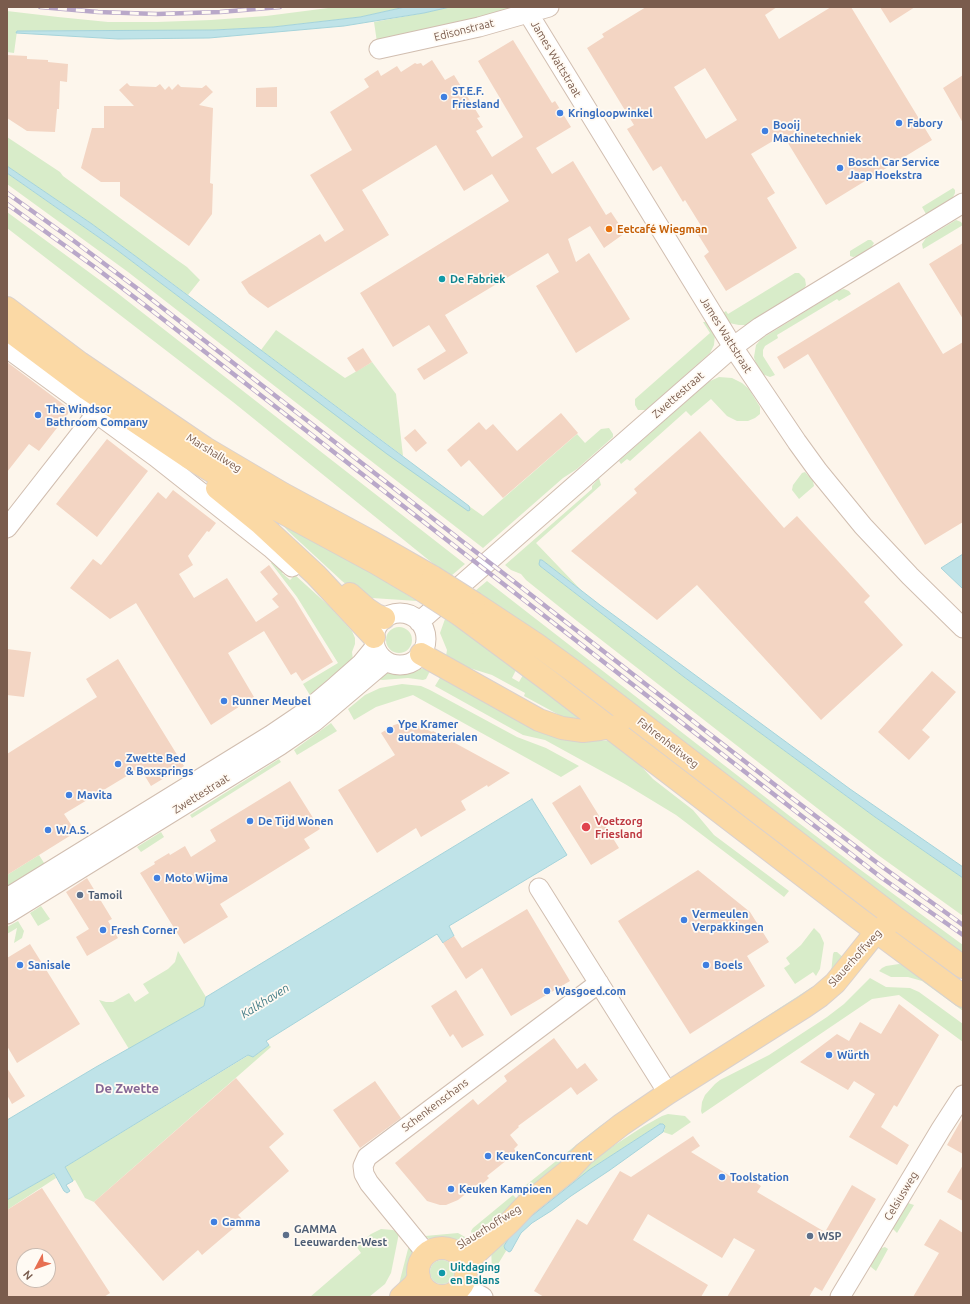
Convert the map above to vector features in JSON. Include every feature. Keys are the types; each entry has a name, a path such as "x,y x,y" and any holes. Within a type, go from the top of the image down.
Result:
{"main road":[{"name":"Marshallweg","path":"7,308 135,402 205,448 256,479 370,541 427,583"},
{"name":"Marshallweg","path":"7,329 87,389 188,458 265,503 376,563 427,583"},
{"path":"188,458 202,479 228,496 260,523 333,592 378,648"},
{"path":"256,479 265,503 276,524 289,538 367,610 384,618"},
{"name":"Fahrenheitweg","path":"427,583 467,609 559,660 896,918 963,967"},
{"name":"Fahrenheitweg","path":"467,609 609,727 882,936 963,996"},
{"path":"421,654 539,720 562,728 583,731 625,726 657,749 680,752"},
{"name":"Slauerhoffweg","path":"568,1170 589,1160 621,1136 814,1014 855,979 882,936 896,918"},
{"name":"Slauerhoffweg","path":"465,1277 471,1258 526,1205 568,1170 584,1154 668,1093 820,996 882,936"},
{"name":"Slauerhoffweg","path":"453,1250 461,1248 504,1217 526,1205"},
{"path":"401,1297 414,1285 441,1296 449,1296 457,1292 465,1277 462,1257 446,1247 439,1248 426,1254 419,1264 418,1270 425,1289"}],"street":[{"name":"Edisonstraat","path":"378,49 465,31 549,7"},
{"name":"James Wattstraat","path":"528,13 733,347 797,442 862,526 963,628"},
{"name":"Zwettestraat","path":"419,622 733,347 760,327 963,203"},
{"path":"7,348 118,429 242,525 271,548 312,585 333,592"},
{"path":"7,528 96,414"},
{"path":"398,613 413,617 419,622 425,634 424,647 421,654 409,663 401,665 393,664 378,648 379,624 384,618 398,613"},
{"name":"Zwettestraat","path":"7,898 271,735 305,712 378,648"},
{"name":"Zwettestraat","path":"7,914 279,746 314,722 378,648"},
{"path":"539,888 668,1093"},
{"name":"Schenkenschans","path":"426,1254 370,1184 364,1174 363,1166 367,1157 599,983"},
{"name":"Celsiusweg","path":"840,1297 963,1095"},
{"path":"465,1277 483,1297"}],"green space":[{"path":"336,7 405,7 360,17 273,27 214,30 17,31 14,53 7,52 7,11 108,22 157,22 266,16"},
{"path":"450,7 525,7 377,42 374,22"},
{"path":"7,137 60,172 63,176 187,267 200,280 188,295 92,224 7,166"},
{"path":"7,173 117,250 246,347 483,516 577,434 585,443 601,429 609,428 613,434 613,437 577,469 563,478 483,548 128,272 7,184"},
{"path":"953,188 955,193 952,199 926,214 922,207"},
{"path":"7,212 116,292 465,564 451,576 441,570 233,402 7,228"},
{"path":"956,220 961,222 963,225 923,249 922,244 926,238"},
{"path":"868,240 871,240 874,243 871,248 858,256 850,256 850,251"},
{"path":"795,273 799,273 805,279 806,285 804,289 746,325 729,323 723,313 726,311 728,314"},
{"path":"844,289 849,291 851,294 839,301 837,299 777,335 778,338 765,346 763,356 775,375 770,377 762,374 754,357 756,345 761,339 840,290"},
{"path":"703,322 708,322 715,334 714,345 710,353 646,410 638,410 635,405 635,399 710,333"},
{"path":"276,330 345,378 372,362 396,394 403,456 261,350"},
{"path":"719,377 732,378 742,383 749,389 760,407 760,414 748,421 737,421 727,416 711,399 691,416 686,411 630,461 627,459 621,464 619,461 708,382"},
{"path":"805,472 813,481 814,486 799,499 792,490 793,485 802,473"},
{"path":"599,478 601,485 536,543 582,591 542,560 540,566 684,677 875,817 963,878 963,916 878,855 577,621 526,580 521,574 511,570 505,565 592,489 592,486"},
{"path":"278,520 340,553 417,601 372,598 368,602 342,581"},
{"path":"277,559 287,568 282,573 290,580 295,575 328,605 352,631 355,638 355,644 352,652 353,660 313,700 303,684 338,663 297,597 271,563"},
{"path":"487,581 787,814 963,945 963,955 591,670 475,591"},
{"path":"445,619 485,646 516,670 512,678 519,682 523,675 587,722 577,721 561,716 524,696 525,693 492,675 463,666 446,656 447,650 440,633"},
{"path":"399,627 408,631 412,640 408,649 399,653 390,649 386,640 390,631"},
{"path":"415,668 430,671 426,679 378,679 388,670 401,671"},
{"path":"441,676 598,740 612,741 625,749 653,779 693,810 714,835 789,891 784,897 676,815 625,784 545,740 523,735 435,686"},
{"path":"402,684 421,686 430,690 517,737 546,748 579,766 561,777 413,695 376,707 354,720 348,709 365,695 380,688"},
{"path":"331,723 337,731 297,755 294,750"},
{"path":"279,759 281,762 192,818 190,815"},
{"path":"161,832 164,837 141,852 137,847"},
{"path":"39,855 46,866 7,894 7,875"},
{"path":"41,906 50,919 38,926 30,913"},
{"path":"18,921 24,931 22,938 14,943 17,928 7,934 7,927"},
{"path":"814,928 820,934 824,943 820,969 816,976 813,972 795,984 784,968 790,964 786,958 801,945"},
{"path":"178,951 206,997 204,1006 129,1049 99,1000 113,1002 129,993 135,1002 149,993 143,984 168,969 175,962"},
{"path":"834,952 837,952 845,959 834,975 809,998 686,1077 673,1077 812,987 814,989 825,983 831,973"},
{"path":"899,964 905,965 963,1005 963,1011 922,981 908,977 891,977 879,971 886,966"},
{"path":"870,978 886,987 910,988 919,992 963,1024 963,1042 899,995 872,999 702,1114 702,1102 705,1095 715,1084 769,1055 827,1017 844,1004"},
{"path":"269,1045 271,1047 94,1202 85,1198 75,1180 73,1181 65,1167 249,1055 253,1057"},
{"path":"651,1091 520,1198 516,1193 600,1126"},
{"path":"668,1114 685,1116 691,1122 672,1135 663,1132 665,1129 660,1124 589,1170 514,1231 504,1246 506,1251 492,1274 491,1245 571,1178 610,1148 644,1126"},
{"path":"54,1173 56,1178 7,1210 7,1200"},
{"path":"513,1195 519,1201 472,1234 471,1231 473,1228"},
{"path":"908,1203 914,1205 897,1233 892,1226 905,1204"},
{"path":"381,1229 393,1230 399,1233 391,1273 385,1284 369,1297 310,1297 361,1253 356,1246 371,1234"},
{"path":"458,1233 465,1237 465,1239 454,1242 429,1239 425,1236"},
{"path":"409,1245 413,1257 411,1272 396,1297 388,1297 394,1292 399,1284"},
{"path":"885,1247 888,1249 876,1271 870,1264 878,1249"},
{"path":"442,1260 451,1263 454,1272 451,1281 442,1284 433,1281 430,1272 433,1263"}],"water":[{"path":"405,7 450,7 424,13 344,26 209,38 118,39 16,33 17,31 214,30 273,27 360,17"},
{"path":"7,166 92,224 138,258 469,506 470,510 468,511 387,454 117,250 7,173"},
{"path":"963,554 963,589 941,568"},
{"path":"540,560 850,789 963,867 963,878 875,817 684,677 540,566"},
{"name":"Kalkhaven","path":"532,799 567,855 449,926 454,936 443,943 437,934 266,1041 269,1045 253,1057 248,1055 65,1167 73,1181 66,1185 70,1191 67,1193 64,1191 54,1173 7,1200 7,1120 96,1067 204,1006 206,997"},
{"path":"660,1124 665,1126 663,1132 532,1223 521,1233 511,1251 509,1252 505,1249 504,1246 513,1231 589,1170"}],"building":[{"path":"646,7 777,7 765,15 779,39 831,7 851,7 932,140 826,205 783,135 751,154 775,193 767,198 797,248 726,291 704,256 709,252 697,233 703,229 685,200 683,202 661,166 653,171 627,129 634,125 587,48 604,37 602,34","holes":["705,68 737,120 706,139 674,87"]},
{"path":"880,7 915,7 890,23"},
{"path":"513,40 552,103 555,101 571,127 536,148 552,174 573,161 606,215 611,212 625,233 604,248 590,226 568,239 576,262 589,253 630,319 576,353 536,286 559,272 548,253 445,315 468,353 424,380 417,369 446,351 429,325 393,347 360,293 509,201 492,174 464,191 436,145 362,190 389,235 268,308 249,294 241,282 320,234 325,242 344,230 310,175 352,150 330,112 369,87 364,79 378,70 381,76 397,66 401,72 415,63 421,63 423,66 432,60 445,80 454,75 480,117 477,118 483,127 476,131 492,157 523,137 478,61"},
{"path":"7,55 27,56 27,59 48,60 48,62 68,64 67,82 60,81 59,109 57,109 55,132 27,131 7,118"},
{"path":"963,75 963,123 943,88"},
{"path":"127,83 130,86 156,87 160,84 165,90 169,86 172,90 178,84 181,87 202,88 206,85 213,92 199,105 213,108 210,183 213,184 212,214 189,246 120,196 120,182 101,182 81,168 92,128 104,128 104,106 134,106 119,90"},
{"path":"277,87 277,107 256,107 256,88"},
{"path":"963,243 963,319 929,264"},
{"path":"899,282 943,354 963,342 963,522 925,545 808,354 784,369 777,357"},
{"path":"363,348 372,362 356,372 347,358"},
{"path":"7,362 71,410 39,451 29,444 7,472"},
{"path":"561,413 578,433 503,498 469,460 461,467 447,450 479,422 486,430 493,424 517,451"},
{"path":"415,429 427,443 416,452 404,438"},
{"path":"700,431 784,528 797,516 870,596 864,602 903,645 821,720 697,585 657,620 571,551 637,493 634,489"},
{"path":"107,439 148,471 97,537 56,504"},
{"path":"173,490 216,523 209,532 207,531 188,556 193,565 179,574 194,598 227,578 256,622 279,607 272,599 278,594 260,572 269,565 294,598 333,662 302,681 296,672 291,675 264,631 228,653 254,697 211,725 136,603 110,619 70,588 93,559 101,565 158,492 166,499"},
{"path":"7,649 31,652 24,697 7,695"},
{"path":"118,659 184,766 151,786 140,768 64,814 76,832 7,875 7,754 97,697 86,679"},
{"path":"932,671 956,692 922,730 930,737 909,760 878,732"},
{"path":"404,722 415,724 432,732 433,731 510,773 488,787 487,785 461,801 466,810 421,837 416,828 377,853 338,790 395,755 381,733 394,725"},
{"path":"290,781 320,829 304,839 310,848 220,904 228,917 184,944 140,873 169,853 170,855 185,846 191,857 216,841 210,830"},
{"path":"580,785 619,848 591,865 552,803"},
{"path":"698,870 750,912 769,942 747,956 765,986 690,1034 618,921"},
{"path":"87,878 112,919 108,921 118,938 87,956 76,937 89,929 66,892"},
{"path":"527,909 570,981 511,1016 482,968 466,979 443,943 454,936 462,948"},
{"path":"30,944 80,1024 17,1063 7,1046 7,958"},
{"path":"456,990 484,1035 462,1048 453,1034 450,1037 431,1006"},
{"path":"899,1004 939,1035 897,1107 894,1105 881,1127 909,1145 897,1165 849,1137 875,1094 854,1081 848,1090 800,1062 837,1034 849,1041 860,1022 881,1034"},
{"path":"554,1038 577,1069 585,1063 598,1080 577,1095 571,1087 518,1126 519,1127 510,1135 518,1145 514,1149 517,1152 487,1176 489,1178 480,1186 478,1184 458,1200 446,1205 440,1205 427,1201 395,1163 473,1099 478,1105 507,1081 504,1076"},
{"path":"7,1068 25,1096 12,1104 7,1095"},
{"path":"236,1078 284,1134 269,1147 289,1171 238,1215 243,1220 202,1255 198,1250 163,1281 94,1202"},
{"path":"375,1081 401,1118 360,1148 333,1110"},
{"path":"963,1117 963,1154 947,1145"},
{"path":"693,1136 700,1146 691,1152 740,1182 747,1177 761,1186 757,1192 825,1232 852,1185 876,1199 822,1291 815,1287 809,1297 727,1297 755,1250 734,1238 722,1258 648,1214 633,1240 708,1285 701,1297 544,1297 534,1291 577,1219 587,1225 620,1171 631,1177"},
{"path":"963,1165 963,1201 947,1192"},
{"path":"42,1188 110,1293 104,1297 7,1297 7,1210"},
{"path":"940,1219 963,1233 963,1297 913,1297 939,1253 924,1245"}],"railway":[{"path":"40,7 98,12 157,14 220,12 280,7"},
{"path":"7,193 146,295 788,795 884,868 963,925"},
{"path":"7,204 96,268 155,313 882,878 963,935"}],"place":[{"name":"ST.E.F. Friesland","path":"444,97"},
{"name":"Kringloopwinkel","path":"560,113"},
{"name":"Fabory","path":"899,123"},
{"name":"Booij Machinetechniek","path":"765,131"},
{"name":"Bosch Car Service Jaap Hoekstra","path":"840,168"},
{"name":"Eetcafé Wiegman","path":"609,229"},
{"name":"De Fabriek","path":"442,279"},
{"name":"The Windsor Bathroom Company","path":"38,415"},
{"name":"Runner Meubel","path":"224,701"},
{"name":"Ype Kramer automaterialen","path":"390,730"},
{"name":"Zwette Bed & Boxsprings","path":"118,764"},
{"name":"Mavita","path":"69,795"},
{"name":"De Tijd Wonen","path":"250,821"},
{"name":"Voetzorg Friesland","path":"586,827"},
{"name":"W.A.S.","path":"48,830"},
{"name":"Moto Wijma","path":"157,878"},
{"name":"Tamoil","path":"80,895"},
{"name":"Vermeulen Verpakkingen","path":"684,920"},
{"name":"Fresh Corner","path":"103,930"},
{"name":"Sanisale","path":"20,965"},
{"name":"Boels","path":"706,965"},
{"name":"Wasgoed.com","path":"547,991"},
{"name":"Würth","path":"829,1055"},
{"name":"KeukenConcurrent","path":"488,1156"},
{"name":"Toolstation","path":"722,1177"},
{"name":"Keuken Kampioen","path":"451,1189"},
{"name":"Gamma","path":"214,1222"},
{"name":"GAMMA Leeuwarden-West","path":"286,1235"},
{"name":"WSP","path":"810,1236"},
{"name":"Uitdaging en Balans","path":"442,1273"}],"district":[{"name":"De Zwette","path":"127,1089"}]}
